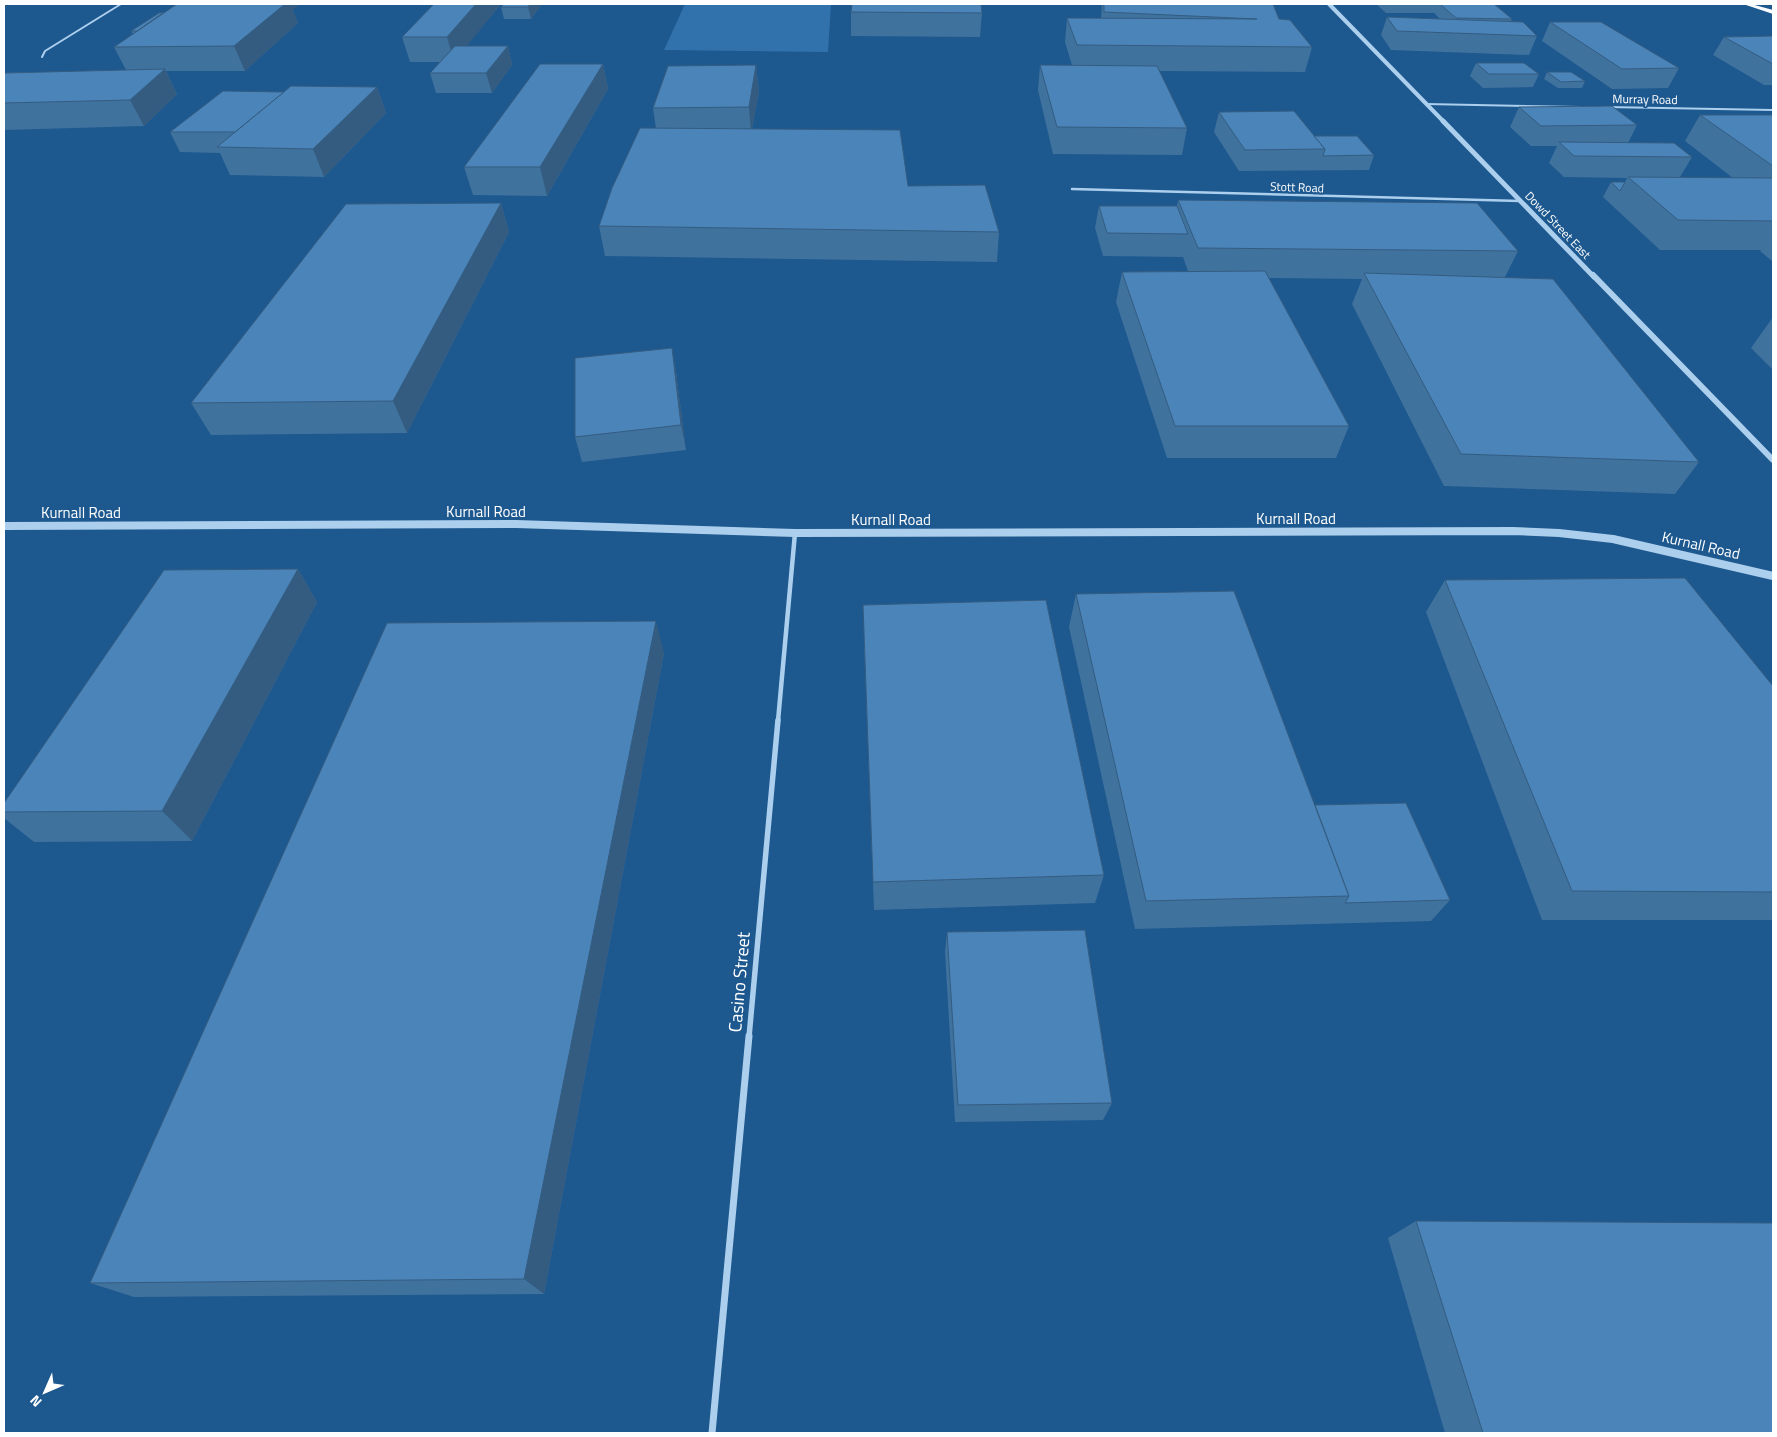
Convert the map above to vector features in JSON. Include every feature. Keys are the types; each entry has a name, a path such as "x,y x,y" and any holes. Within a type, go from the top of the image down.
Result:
{"highway":[{"path":"1746,4 1773,12"}],"street":[{"path":"42,57 45,51 121,4"},
{"name":"Dowd Street East","path":"1329,4 1773,460"},
{"path":"1426,104 1587,107"},
{"name":"Murray Road","path":"1597,107 1773,110"},
{"name":"Stott Road","path":"1072,189 1520,200"},
{"name":"Kurnall Road","path":"4,526 516,524 795,533 1558,533 1613,539 1773,576"},
{"name":"Casino Street","path":"712,1433 795,533"}],"shaded area":[{"path":"685,4 831,4 828,52 664,50"}],"building":[{"path":"177,4 285,4 234,46 114,47"},
{"path":"434,4 476,4 447,37 402,37"},
{"path":"504,4 530,4 528,7 501,7"},
{"path":"852,4 981,4 982,13 851,12"},
{"path":"1104,4 1273,4 1279,19 1290,20 1312,47 1077,45 1067,18 1257,19 1104,12"},
{"path":"1440,4 1494,4 1512,19 1456,18"},
{"path":"164,12 137,31 131,31 159,13"},
{"path":"1387,17 1523,22 1537,36 1397,31"},
{"path":"1550,22 1601,22 1679,68 1622,69"},
{"path":"1773,36 1773,64 1724,37"},
{"path":"455,46 508,46 486,73 430,73"},
{"path":"1476,63 1524,63 1539,74 1489,74"},
{"path":"540,64 603,64 540,167 464,167"},
{"path":"756,65 749,107 653,108 668,66"},
{"path":"1040,65 1157,66 1187,128 1057,127"},
{"path":"165,69 130,100 4,103 4,73"},
{"path":"1547,72 1571,72 1585,81 1561,82"},
{"path":"291,86 377,87 313,149 217,147"},
{"path":"223,91 284,92 235,132 170,132"},
{"path":"1612,106 1637,125 1541,126 1519,107"},
{"path":"1294,111 1325,149 1245,150 1219,112"},
{"path":"1700,115 1773,115 1773,166"},
{"path":"640,128 900,130 908,186 985,185 999,232 599,226 612,188"},
{"path":"1314,136 1357,136 1374,155 1323,156 1325,149"},
{"path":"1559,142 1674,143 1692,157 1574,156"},
{"path":"1628,177 1773,178 1773,221 1678,220"},
{"path":"1611,182 1625,182 1620,191"},
{"path":"1178,200 1477,203 1518,251 1198,248"},
{"path":"501,203 393,401 191,403 346,204"},
{"path":"1099,206 1177,206 1188,234 1107,233"},
{"path":"1265,271 1349,426 1175,426 1122,272"},
{"path":"1364,273 1553,279 1699,462 1461,454"},
{"path":"672,348 681,425 575,437 575,358"},
{"path":"298,569 162,811 4,812 4,803 164,570"},
{"path":"1685,578 1773,686 1773,892 1572,891 1445,580"},
{"path":"1234,591 1349,896 1146,901 1076,594"},
{"path":"1046,600 1104,875 873,882 863,605"},
{"path":"656,621 524,1279 90,1283 387,623"},
{"path":"1406,803 1450,900 1345,903 1349,896 1315,805"},
{"path":"1085,930 1112,1103 958,1105 947,932"},
{"path":"1416,1221 1773,1223 1773,1433 1483,1433"}]}
